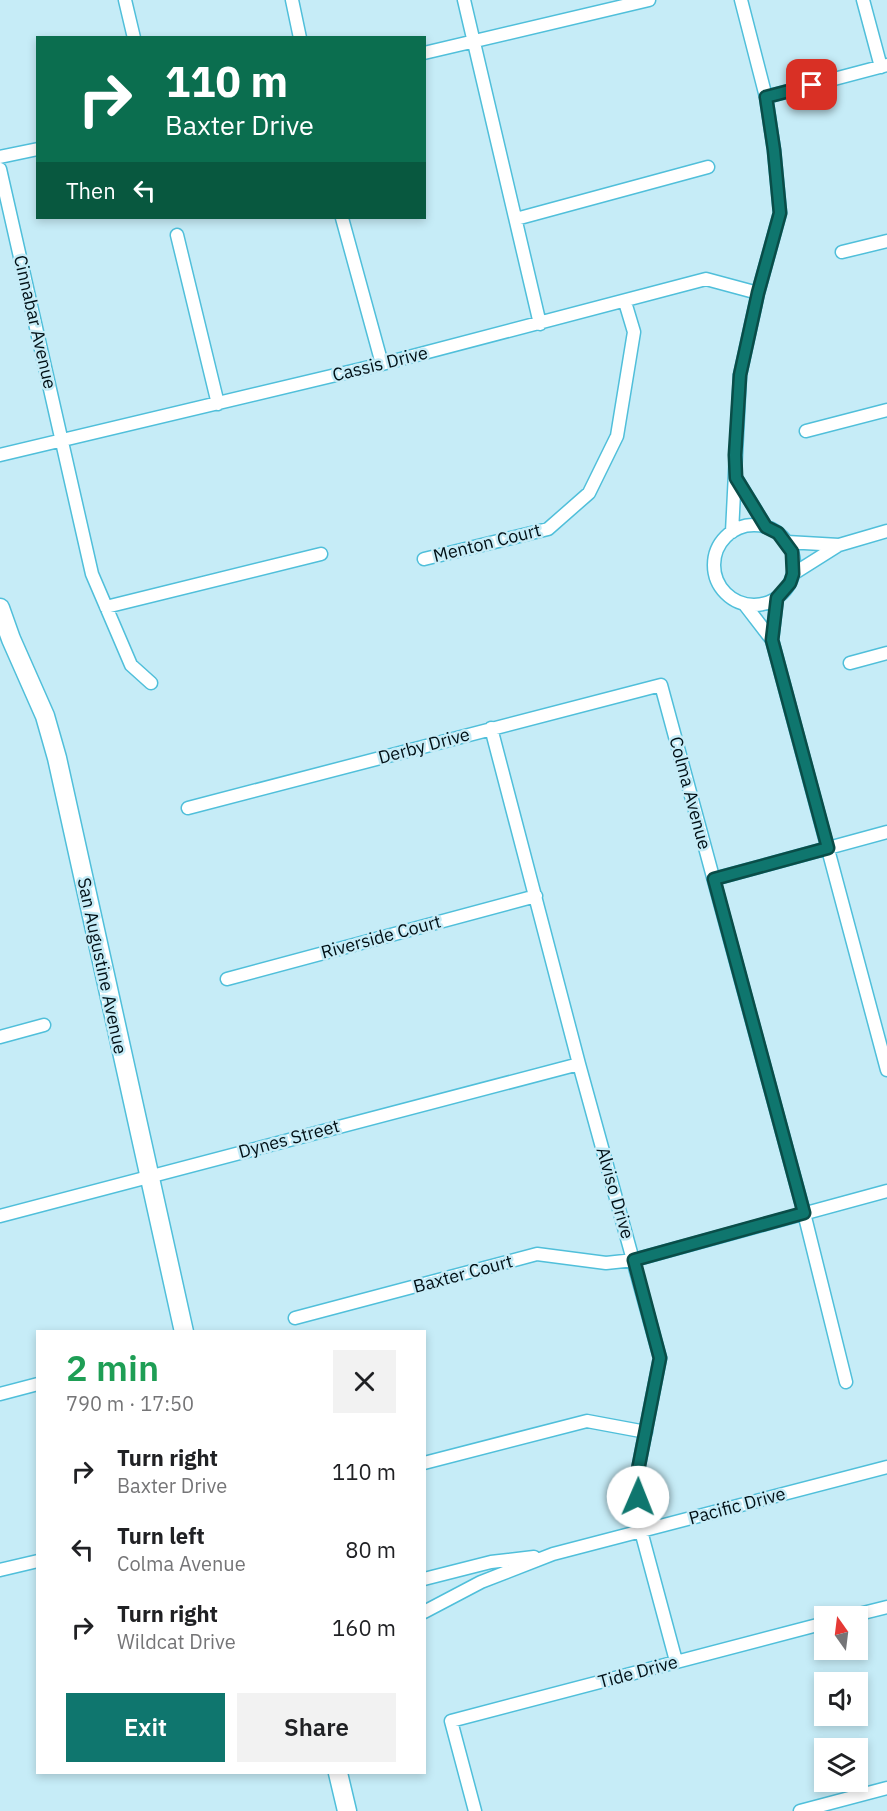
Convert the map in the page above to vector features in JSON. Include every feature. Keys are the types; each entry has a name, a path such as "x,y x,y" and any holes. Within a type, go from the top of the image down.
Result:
{"street":[{"path":"125,0 134,36"},
{"path":"292,0 300,36"},
{"path":"464,0 540,324"},
{"path":"426,53 649,0"},
{"path":"732,532 740,375 758,293 780,213 766,97 741,0"},
{"path":"766,97 884,66 863,0"},
{"path":"0,158 36,149"},
{"path":"516,219 708,167"},
{"name":"Cinnabar Avenue","path":"0,169 92,574 131,665 151,683"},
{"path":"342,219 382,364"},
{"path":"177,236 218,404"},
{"path":"842,252 887,241"},
{"name":"Cassis Drive","path":"0,455 382,364 706,279 758,293"},
{"name":"Menton Court","path":"424,559 548,529 589,493 617,436 634,332 625,302"},
{"path":"806,431 887,410"},
{"path":"736,478 766,527"},
{"path":"754,525 766,527 778,533 787,542 794,563 793,574 790,583 777,598 756,606 745,605 722,591 716,579 716,553 722,541 732,532 754,525"},
{"path":"793,574 838,545 887,531"},
{"path":"787,542 838,545"},
{"path":"106,607 321,554"},
{"path":"777,598 772,640 887,1070"},
{"path":"745,605 772,640"},
{"name":"San Augustine Avenue","path":"0,608 10,639 45,716 57,758 184,1330"},
{"path":"850,663 887,653"},
{"name":"Derby Drive","path":"188,808 661,685"},
{"name":"Colma Avenue","path":"661,685 804,1213 846,1382"},
{"name":"Alviso Drive","path":"491,728 579,1064 660,1358 636,1480 641,1531 676,1661"},
{"path":"714,879 887,832"},
{"name":"Riverside Court","path":"227,979 536,896"},
{"path":"0,1037 44,1025"},
{"name":"Dynes Street","path":"0,1216 148,1175 579,1064"},
{"name":"Baxter Court","path":"295,1318 537,1254 606,1263 634,1260 887,1191"},
{"path":"0,1394 36,1385"},
{"path":"426,1462 587,1420 646,1432"},
{"name":"Pacific Drive","path":"426,1611 482,1582 553,1554 887,1467"},
{"name":"Pacific Drive","path":"426,1578 491,1562 553,1554"},
{"path":"0,1570 36,1561"},
{"path":"868,1612 887,1607"},
{"name":"Tide Drive","path":"475,1811 451,1721 814,1626"},
{"path":"338,1774 347,1811"},
{"path":"800,1811 887,1788"}],"route":[{"path":"638,1497 636,1480 660,1358 634,1260 804,1213 714,879 828,848 772,640 777,598 784,592 793,574 792,552 787,542 778,533 766,527 736,478 735,455 740,375 758,293 780,213 766,97 812,85"}]}
